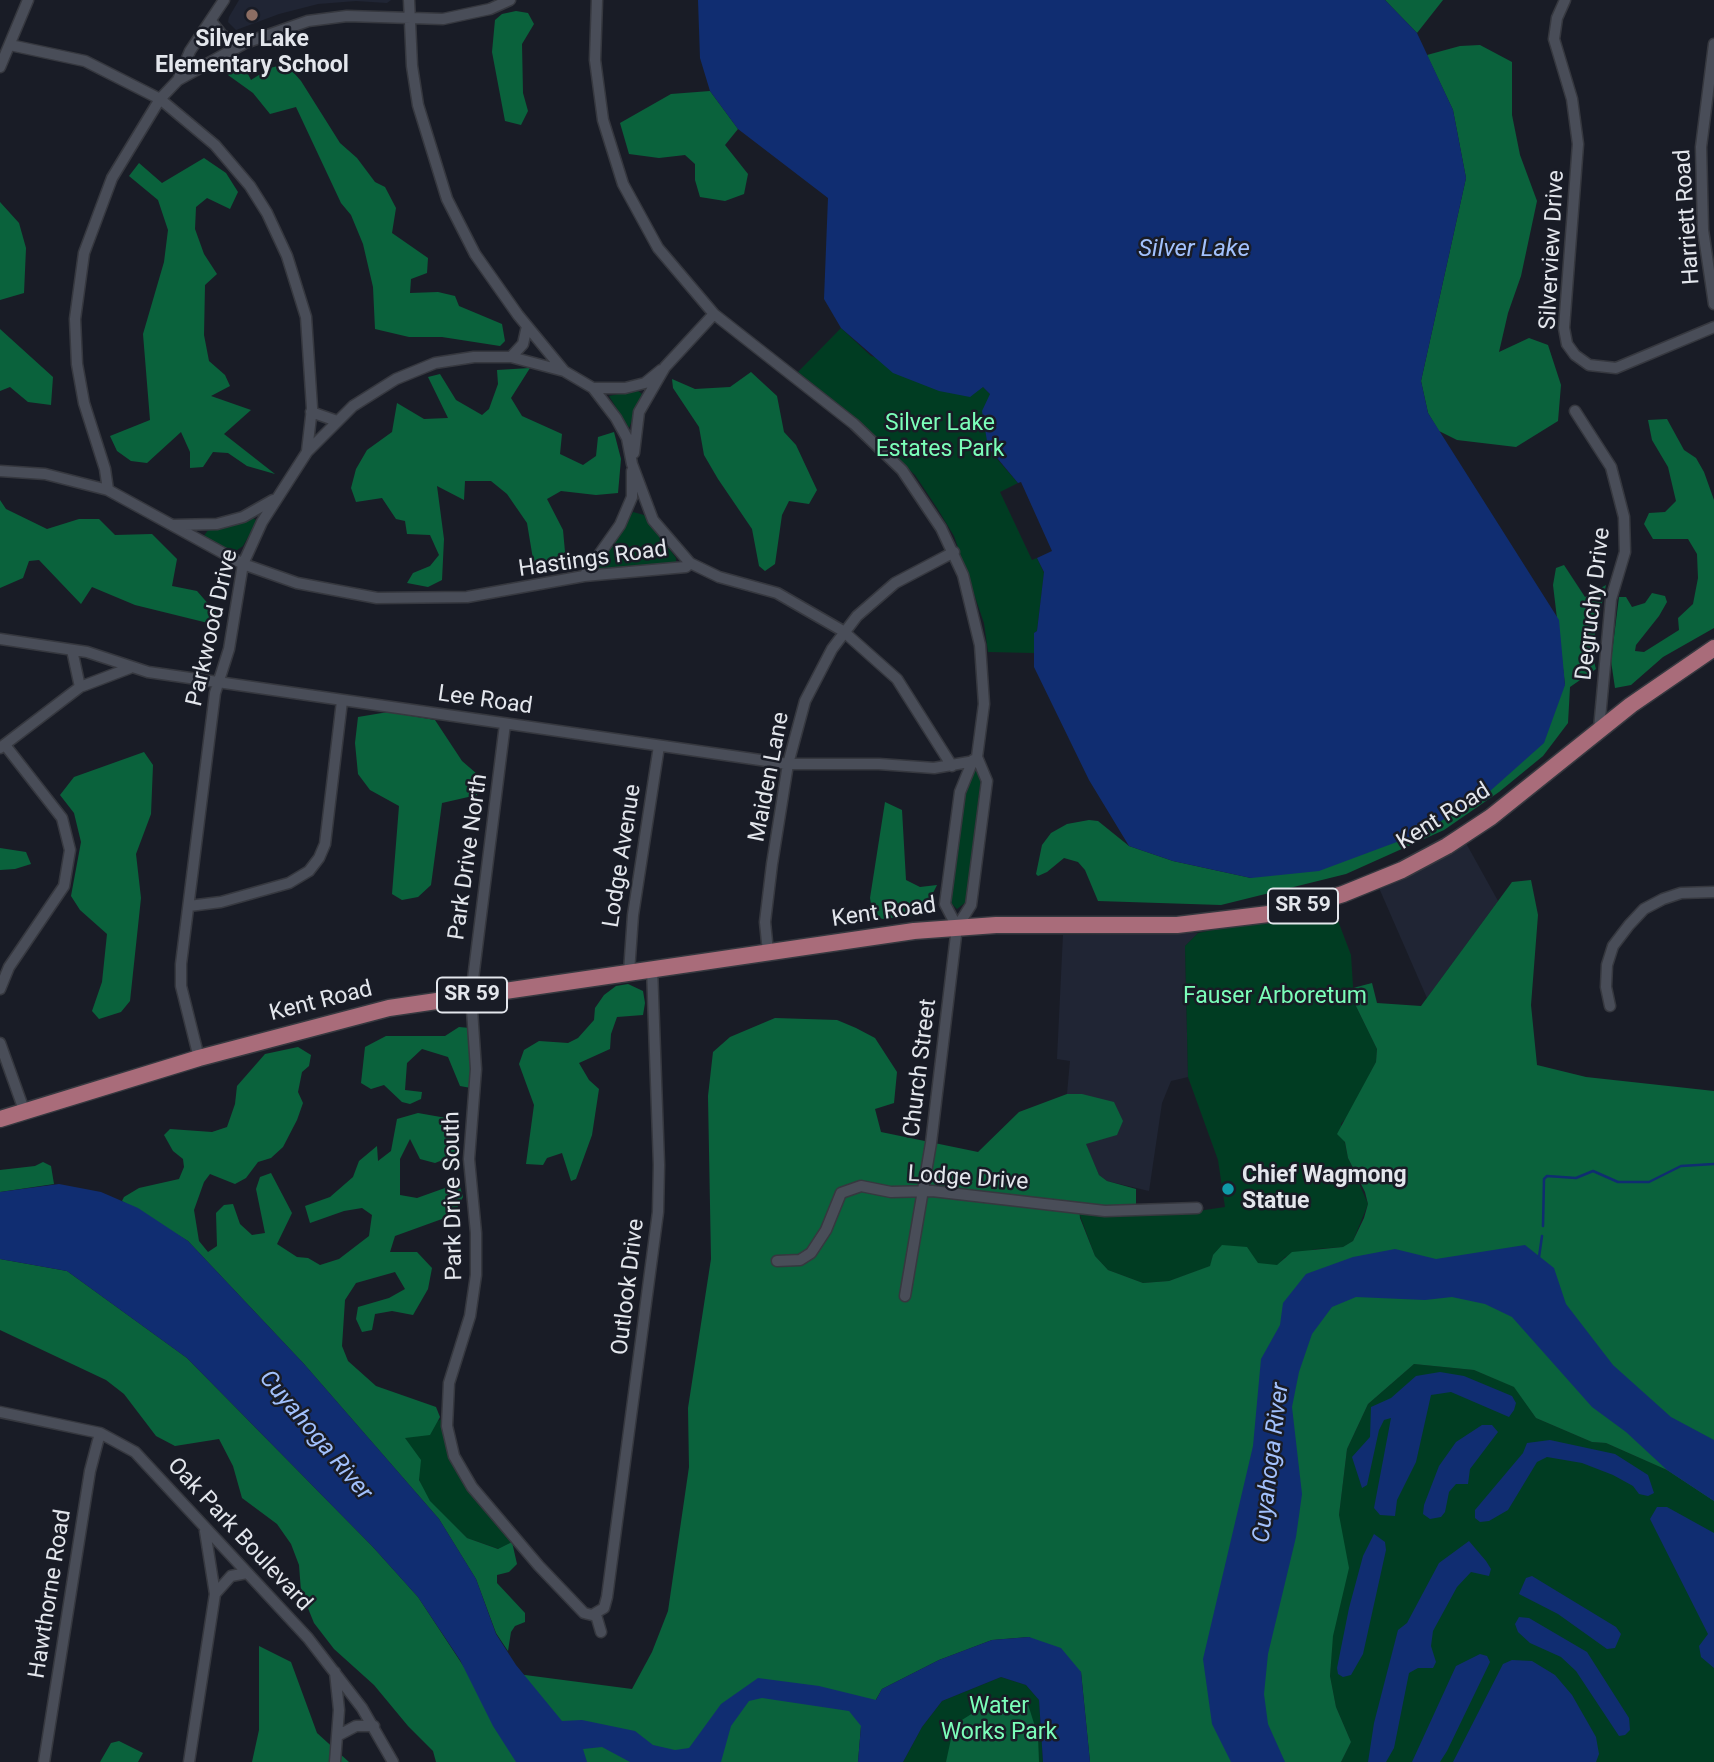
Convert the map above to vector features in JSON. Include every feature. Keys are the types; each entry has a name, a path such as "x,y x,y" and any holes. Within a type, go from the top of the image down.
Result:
{"main road":[{"name":"Kent Road","path":"0,1119 199,1058 366,1012 471,995 768,951 957,927 1177,925 1285,912 1343,894 1402,870 1447,846 1491,817 1599,730 1714,648"}],"street":[{"path":"0,67 28,0"},
{"path":"178,80 190,51 224,0"},
{"path":"409,0 418,105 447,199 475,254 527,326 564,371 593,388 612,413 627,438 632,464 653,520 690,563"},
{"path":"108,490 106,469 90,426 79,380 75,342 77,290 90,232 106,189 160,99 178,80 245,43 308,21 346,16 451,18 490,9 510,0"},
{"path":"597,0 596,79 603,120 616,166 632,205 658,248 714,313 871,438 916,488 954,552 973,609 982,663 984,704 973,760 960,792 945,904 957,927 971,905 987,781 973,760"},
{"name":"Silverview Drive","path":"1565,0 1557,18 1554,39 1572,99 1578,144 1564,328 1567,344 1575,355 1589,365 1616,368 1714,327"},
{"path":"211,21 223,36 245,43"},
{"name":"Harriett Road","path":"1714,44 1701,147 1703,230 1714,304"},
{"path":"10,45 85,61 160,99 188,120 230,161 260,200 291,267 306,317 311,412 307,452"},
{"path":"593,388 625,388 645,383 665,367 714,313"},
{"path":"511,357 523,344 527,326"},
{"name":"Parkwood Drive","path":"199,1058 181,986 215,693 229,649 243,564 275,499 307,452 337,421 370,394 412,371 451,360 511,357 564,371"},
{"path":"584,576 620,525 632,497 632,464 639,412 665,367"},
{"name":"Degruchy Drive","path":"1575,411 1611,467 1624,517 1625,552 1611,599 1599,730"},
{"path":"311,412 337,421"},
{"name":"Hastings Road","path":"0,471 44,474 108,490 243,564 319,589 399,600 467,597 584,576 686,567 690,563 719,577 778,593 843,631 897,679 952,766"},
{"path":"170,525 217,524 243,517 275,499"},
{"name":"Maiden Lane","path":"768,951 765,935 768,891 788,764 805,701 843,631 895,583 954,552"},
{"name":"Lee Road","path":"0,639 111,658 130,668 788,764 952,766 973,760"},
{"path":"72,650 80,687"},
{"path":"0,989 9,967 64,886 70,850 62,818 3,747 80,687 130,668"},
{"path":"189,906 221,902 289,883 309,871 319,858 325,844 342,701"},
{"name":"Park Drive North","path":"471,995 505,724"},
{"name":"Lodge Avenue","path":"629,972 633,915 659,746"},
{"path":"1610,1006 1606,987 1607,965 1613,946 1629,925 1644,909 1663,899 1681,893 1714,892"},
{"name":"Church Street","path":"905,1296 939,1086 957,927"},
{"name":"Outlook Drive","path":"600,1611 658,1212 659,1165 652,968"},
{"name":"Park Drive South","path":"471,995 476,1069 469,1159 477,1275 470,1316 448,1393 449,1438 465,1477 539,1566 584,1613 600,1611"},
{"path":"0,1043 24,1110"},
{"name":"Lodge Drive","path":"777,1261 800,1260 811,1253 845,1190 861,1186 891,1192 921,1192 1105,1211 1197,1208"},
{"name":"Oak Park Boulevard","path":"0,1412 100,1433 135,1451 335,1671 374,1726 393,1762"},
{"name":"Hawthorne Road","path":"44,1762 90,1471 100,1433"},
{"path":"189,1762 215,1594 205,1530"},
{"path":"215,1594 231,1576 247,1573"},
{"path":"600,1611 601,1632"},
{"path":"335,1671 335,1762"},
{"path":"337,1737 355,1726 374,1726"}],"shaded area":[{"name":"Silver Lake Elementary School","path":"239,0 391,0 387,3 356,1 318,4 279,14 236,30 228,22"},
{"path":"1462,836 1498,901 1427,998 1376,881"},
{"path":"1198,933 1185,946 1188,1077 1171,1081 1162,1103 1149,1191 1107,1181 1099,1175 1085,1143 1098,1139 1082,1094 1067,1094 1070,1061 1057,1059 1063,935"}],"green space":[{"path":"1385,0 1443,0 1417,33"},
{"path":"516,11 528,13 534,24 522,44 523,93 528,111 521,125 505,121 492,52 495,20 502,14"},
{"path":"1480,45 1512,62 1512,115 1520,155 1537,201 1521,276 1508,313 1499,352 1529,338 1548,345 1561,385 1558,421 1516,447 1457,440 1439,431 1428,413 1421,381 1466,178 1453,110 1427,55 1460,46"},
{"path":"241,60 251,80 270,68 286,64 301,81 340,143 357,158 375,182 385,187 396,208 392,233 428,258 427,273 411,279 410,293 438,292 455,296 459,306 502,324 505,341 500,346 442,337 409,337 375,329 373,287 363,244 351,215 341,203 296,107 270,114 253,93 228,75"},
{"path":"710,91 738,129 725,145 748,174 744,194 725,201 700,197 695,180 695,164 685,155 659,158 629,154 620,123 671,94"},
{"path":"204,158 226,173 238,192 230,209 207,198 196,207 195,229 204,254 217,274 205,285 204,335 209,361 225,375 230,386 211,396 251,410 224,434 275,474 247,466 228,453 213,452 203,467 190,468 190,452 181,432 147,463 131,461 117,451 110,436 150,420 143,334 164,262 168,230 158,200 129,176 139,163 162,183"},
{"path":"0,202 19,223 26,248 24,293 0,300"},
{"name":"Silver Lake Estates Park","path":"841,328 871,356 983,387 990,394 983,423 991,452 1018,483 1000,492 1032,560 1037,558 1044,573 1037,631 1034,633 1034,653 988,652 984,623 954,536 915,475 861,423 798,372"},
{"path":"0,329 53,377 51,405 28,402 10,387 0,391"},
{"path":"530,368 511,398 522,416 562,434 560,454 583,465 596,456 598,437 614,432 621,459 618,493 596,495 561,491 547,499 563,530 565,552 553,565 535,571 527,523 507,494 491,481 465,481 464,500 437,486 444,539 442,580 428,587 407,583 413,573 430,566 439,555 430,535 407,534 405,521 396,519 382,498 356,502 351,488 356,469 367,450 392,432 397,403 424,419 448,418 428,377 440,374 456,400 482,415 489,409 498,384 497,370"},
{"path":"751,372 777,396 784,432 796,445 817,490 809,504 789,501 782,515 775,564 765,571 759,566 752,529 704,455 699,427 673,388 672,379 695,389 730,387"},
{"path":"637,390 642,394 629,428 609,396"},
{"path":"1667,419 1684,450 1696,458 1714,500 1714,628 1663,657 1631,685 1615,688 1611,661 1619,597 1626,597 1632,607 1645,603 1652,593 1665,596 1667,602 1659,616 1636,645 1635,651 1644,652 1679,630 1678,618 1693,604 1698,578 1697,554 1688,539 1653,539 1644,524 1649,513 1665,512 1676,501 1668,467 1652,440 1648,420"},
{"path":"0,500 6,509 47,529 79,519 99,519 115,535 152,534 177,559 172,586 197,591 217,614 208,623 135,605 92,587 81,604 39,560 29,561 23,578 0,588"},
{"path":"633,512 644,515 676,558 676,565 603,570 598,567 597,561 611,547"},
{"path":"252,517 257,521 243,546 234,552 203,537 209,529"},
{"path":"1564,565 1585,597 1606,585 1591,651 1596,669 1570,687 1568,723 1543,756 1499,792 1444,830 1346,874 1221,905 1098,901 1085,870 1078,862 1064,858 1047,872 1038,876 1036,874 1042,845 1051,833 1067,824 1089,820 1098,821 1129,846 1173,861 1251,878 1565,685 1553,585 1556,568"},
{"path":"388,712 435,720 462,761 477,774 477,795 442,803 431,885 418,897 402,900 392,894 399,806 370,790 358,774 355,743 358,717"},
{"path":"144,752 153,765 151,814 136,854 141,898 130,1001 121,1012 99,1019 92,1011 102,982 107,934 80,910 71,896 81,842 74,813 60,795 74,777"},
{"path":"973,769 979,772 981,778 966,902 957,909 950,902 967,774"},
{"path":"885,802 902,810 906,880 920,887 937,885 927,905 913,915 883,919 873,916 870,898"},
{"path":"0,848 26,852 31,864 0,870"},
{"path":"1531,880 1538,915 1531,1005 1537,1065 1586,1077 1714,1091 1714,1501 1667,1470 1606,1443 1592,1442 1536,1418 1514,1387 1474,1370 1414,1364 1368,1404 1347,1449 1339,1515 1349,1568 1333,1636 1330,1676 1336,1707 1351,1742 1341,1762 1090,1762 1081,1672 1029,1637 992,1640 939,1660 882,1689 861,1726 858,1762 436,1762 433,1751 374,1685 334,1649 314,1623 301,1591 299,1565 291,1544 277,1524 242,1498 233,1466 219,1439 175,1446 156,1436 124,1394 106,1380 0,1330 0,1259 67,1271 187,1358 373,1547 418,1597 464,1667 632,1689 652,1652 668,1611 689,1467 688,1408 711,1259 708,1096 713,1052 730,1037 775,1018 837,1020 875,1038 897,1072 894,1103 875,1109 881,1132 978,1152 1019,1112 1067,1094 1082,1094 1114,1102 1123,1121 1117,1135 1086,1144 1099,1175 1107,1181 1136,1189 1136,1204 1131,1208 1079,1207 1080,1218 1095,1256 1108,1270 1143,1283 1169,1281 1210,1266 1213,1255 1222,1245 1247,1247 1258,1263 1277,1265 1292,1252 1343,1247 1353,1241 1368,1204 1348,1158 1345,1142 1337,1134 1376,1062 1377,1049 1354,1002 1353,988 1372,983 1377,1003 1421,1006 1512,882"},
{"name":"Fauser Arboretum","path":"1332,905 1351,955 1354,1002 1377,1049 1376,1062 1350,1113 1341,1124 1348,1158 1368,1204 1353,1241 1343,1247 1316,1249 1285,1257 1278,1265 1269,1266 1213,1255 1211,1266 1169,1281 1143,1283 1108,1270 1095,1256 1079,1213 1184,1213 1225,1207 1218,1160 1188,1077 1185,946 1198,933"},
{"path":"628,984 643,991 643,1015 617,1017 611,1034 610,1049 579,1063 589,1080 599,1089 592,1135 576,1179 571,1181 562,1153 547,1158 543,1165 526,1164 534,1105 519,1064 524,1050 539,1041 568,1043 578,1038 594,1020 595,1008 604,995 616,986"},
{"path":"459,1027 470,1028 476,1065 471,1088 460,1086 448,1057 422,1049 407,1063 405,1090 422,1092 421,1099 410,1104 402,1102 384,1085 371,1089 361,1083 365,1047 386,1036 445,1036"},
{"path":"298,1047 311,1055 309,1066 302,1072 298,1092 303,1103 297,1120 283,1147 271,1158 258,1162 246,1178 235,1184 210,1174 204,1182 194,1210 199,1241 208,1252 217,1246 216,1213 224,1205 233,1204 240,1224 252,1235 265,1233 256,1189 260,1177 271,1173 292,1213 277,1244 297,1257 308,1258 320,1265 339,1259 369,1236 372,1215 362,1208 344,1211 310,1223 305,1206 330,1197 353,1177 359,1161 377,1146 378,1161 391,1151 397,1119 418,1113 452,1119 458,1132 459,1145 453,1156 435,1163 420,1159 410,1139 400,1159 400,1195 417,1198 459,1183 463,1197 453,1215 395,1236 390,1252 417,1252 432,1268 428,1289 413,1315 392,1311 375,1314 372,1330 362,1332 356,1319 358,1307 389,1298 405,1289 395,1272 356,1283 345,1300 342,1346 348,1361 376,1386 436,1407 440,1417 430,1435 405,1438 421,1460 419,1480 430,1501 467,1538 498,1549 512,1542 517,1564 509,1572 497,1575 497,1583 525,1613 525,1622 515,1626 511,1632 508,1651 496,1633 476,1579 439,1519 304,1364 188,1241 122,1201 139,1188 179,1179 184,1167 183,1159 173,1151 164,1135 170,1129 212,1132 227,1127 235,1104 237,1086 265,1054"},
{"path":"43,1162 51,1166 54,1184 0,1192 0,1170 35,1166"},
{"path":"1414,1364 1474,1370 1515,1387 1536,1418 1592,1442 1606,1443 1667,1470 1714,1501 1714,1762 1341,1762 1351,1742 1336,1707 1330,1676 1339,1515 1347,1449 1368,1404"},
{"path":"442,1419 446,1442 461,1478 512,1542 499,1549 467,1538 429,1501 422,1487 402,1436"},
{"path":"259,1646 291,1662 317,1733 349,1762 252,1762 259,1730"},
{"name":"Water Works Park","path":"1001,1677 1026,1685 1039,1700 1043,1762 903,1762 922,1727 942,1701"},
{"path":"1026,1698 1038,1736 1039,1762 946,1762 954,1725 984,1706"},
{"path":"119,1741 143,1753 138,1762 100,1762 111,1743"}],"water":[{"name":"Silver Lake","path":"698,0 1385,0 1417,33 1453,110 1466,178 1421,381 1428,413 1559,620 1565,685 1544,743 1489,792 1421,833 1319,871 1251,878 1173,861 1129,846 1089,780 1034,667 1034,633 1037,631 1044,572 1037,558 1052,551 1021,482 1018,483 988,447 982,411 990,394 983,387 970,397 939,391 893,373 841,328 824,299 828,198 738,129 710,91 700,58"},
{"name":"Cuyahoga River","path":"59,1184 101,1192 138,1208 188,1241 304,1364 439,1519 476,1579 496,1634 516,1665 562,1721 582,1720 635,1731 653,1745 675,1750 689,1748 721,1704 758,1678 819,1686 876,1700 882,1689 939,1660 992,1640 1029,1637 1061,1648 1081,1672 1090,1762 1043,1762 1039,1700 1026,1685 1001,1677 942,1701 922,1727 903,1762 858,1762 861,1726 849,1711 762,1698 749,1701 731,1726 721,1762 630,1762 602,1747 583,1749 587,1762 516,1762 493,1726 460,1660 418,1597 373,1547 187,1358 67,1271 0,1259 0,1192"},
{"name":"Cuyahoga River","path":"1525,1245 1554,1268 1566,1304 1613,1365 1671,1417 1714,1440 1714,1501 1667,1470 1626,1432 1592,1407 1512,1317 1485,1304 1452,1297 1425,1300 1356,1297 1332,1307 1312,1334 1299,1372 1292,1407 1302,1494 1296,1537 1268,1654 1264,1694 1268,1724 1285,1762 1231,1762 1212,1724 1203,1659 1253,1446 1261,1359 1280,1325 1283,1303 1306,1274 1353,1257 1395,1249 1436,1259"},
{"path":"1440,1372 1464,1376 1512,1396 1516,1403 1514,1410 1509,1417 1451,1392 1431,1395 1416,1462 1397,1500 1395,1516 1380,1515 1374,1508 1391,1418 1384,1420 1379,1430 1367,1485 1362,1488 1352,1457 1370,1437 1371,1407 1391,1398 1416,1376"},
{"path":"1482,1425 1492,1425 1498,1432 1470,1469 1468,1484 1456,1484 1449,1492 1445,1512 1441,1517 1430,1519 1423,1514 1424,1505 1439,1466 1456,1442"},
{"path":"1550,1440 1615,1454 1648,1475 1654,1493 1648,1496 1639,1494 1633,1486 1613,1475 1582,1463 1547,1457 1537,1462 1508,1510 1489,1521 1480,1522 1475,1518 1475,1510 1523,1453 1527,1443"},
{"path":"1657,1507 1667,1507 1714,1533 1714,1668 1701,1657 1699,1646 1708,1634 1650,1519"},
{"path":"1374,1534 1385,1542 1386,1550 1363,1654 1351,1675 1343,1677 1338,1674 1337,1668 1349,1608 1363,1556"},
{"path":"1469,1541 1491,1569 1489,1576 1471,1572 1457,1587 1433,1631 1431,1646 1436,1662 1433,1668 1418,1668 1409,1673 1394,1748 1386,1762 1368,1762 1374,1723 1398,1630 1407,1623 1439,1563"},
{"path":"1532,1576 1616,1627 1621,1634 1615,1648 1607,1649 1558,1614 1519,1594 1526,1578"},
{"path":"1519,1617 1529,1618 1587,1652 1629,1718 1630,1730 1625,1735 1619,1736 1576,1671 1561,1657 1530,1643 1518,1632 1515,1624"},
{"path":"1480,1654 1487,1656 1490,1662 1447,1751 1440,1762 1412,1762 1456,1666"},
{"path":"1512,1660 1532,1661 1555,1675 1572,1695 1596,1737 1599,1754 1596,1762 1453,1762 1503,1664"}],"waterway":[{"path":"1543,1226 1544,1179 1547,1176 1576,1178 1593,1171 1618,1182 1649,1182 1681,1166 1714,1164"},
{"path":"1539,1257 1542,1236"}],"place":[{"name":"Silver Lake Elementary School","path":"252,15"},
{"name":"Chief Wagmong Statue","path":"1228,1189"}]}
